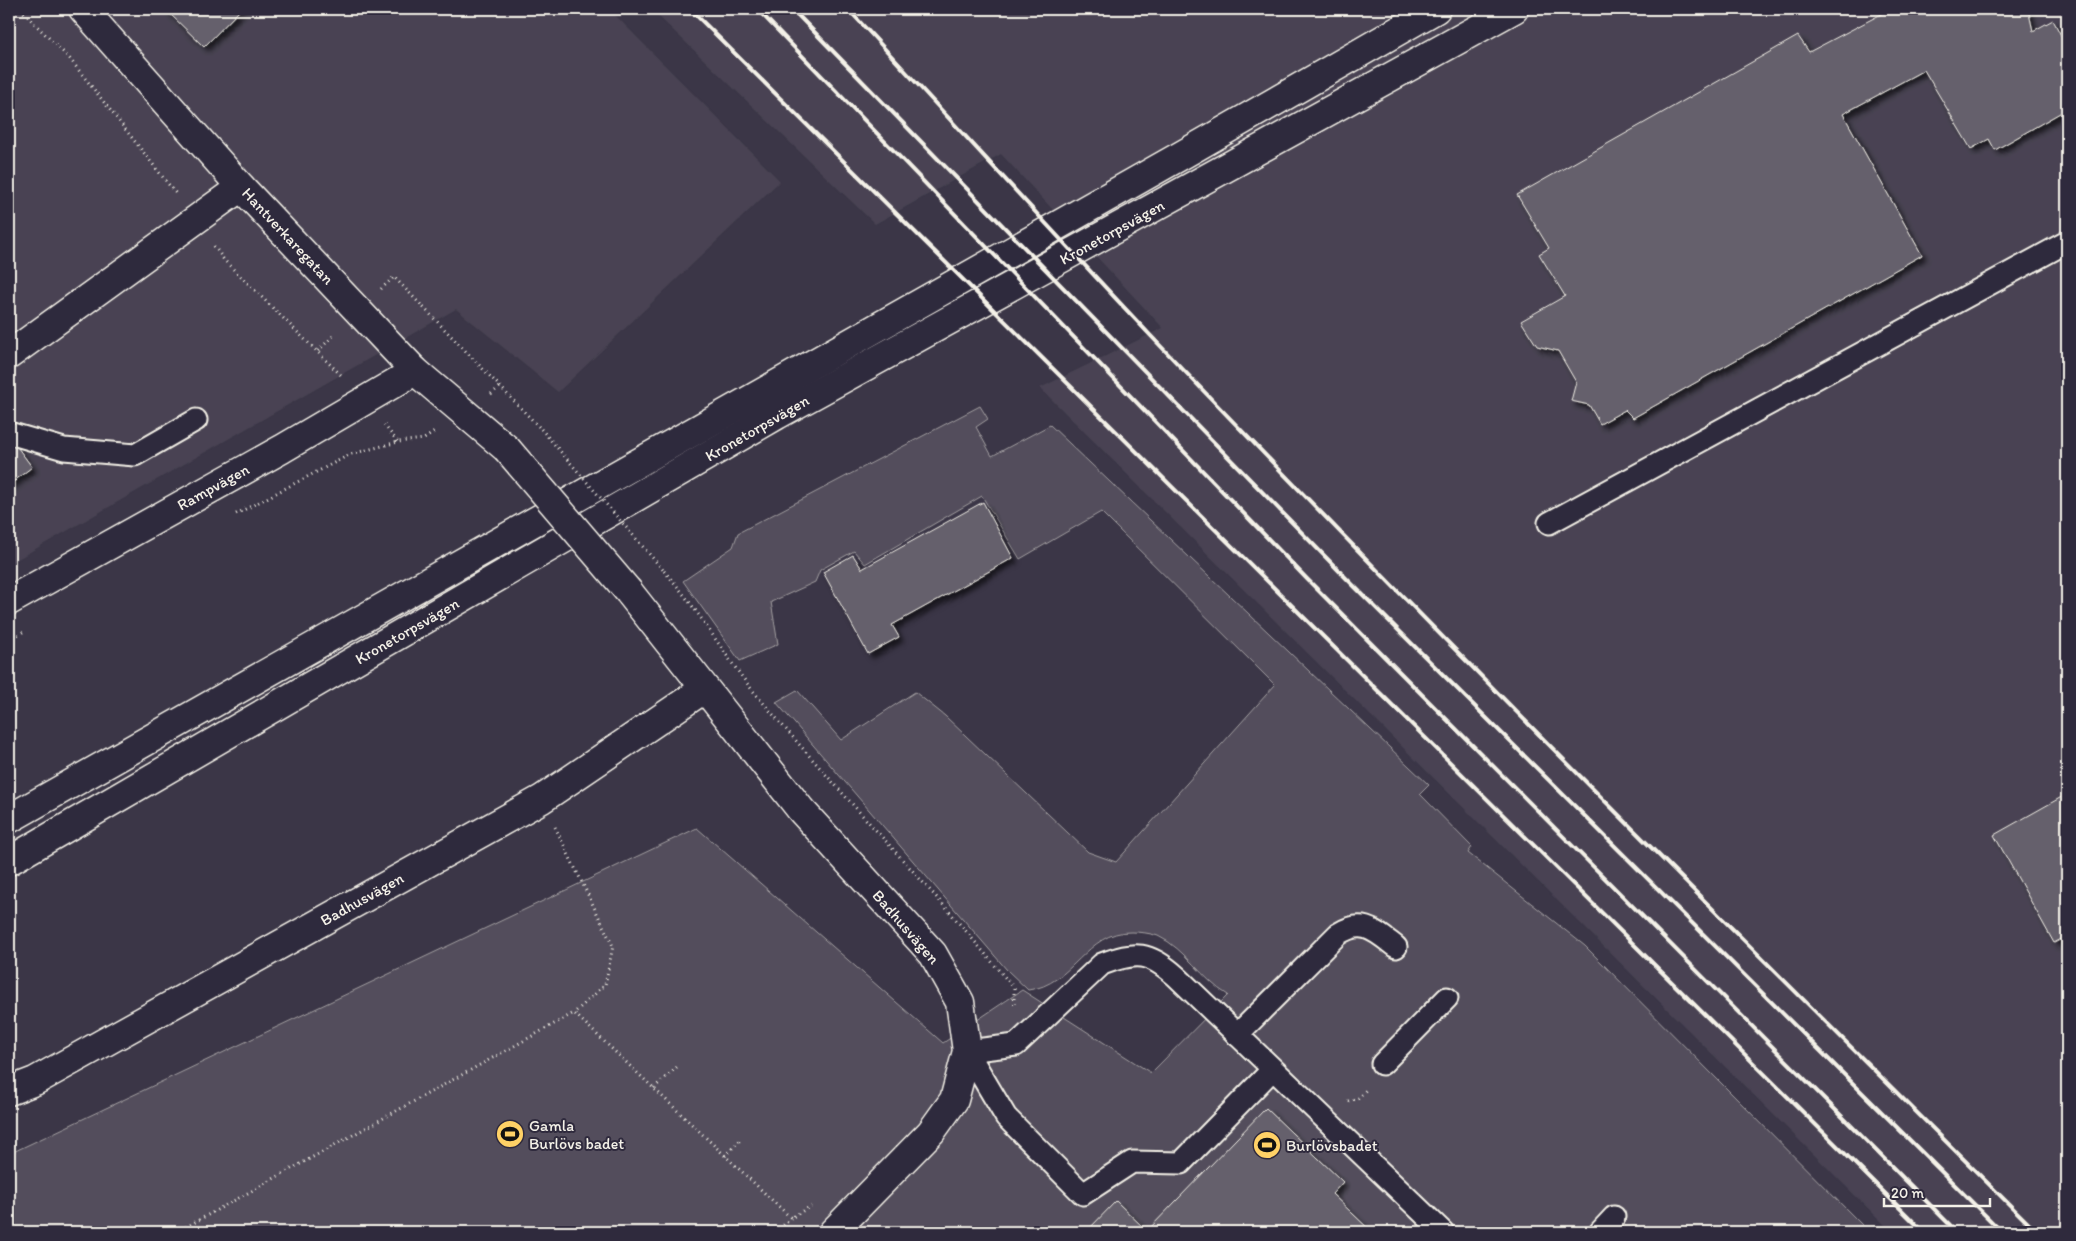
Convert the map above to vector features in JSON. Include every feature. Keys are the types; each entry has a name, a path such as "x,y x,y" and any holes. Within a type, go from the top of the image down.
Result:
{"main road":[{"name":"Hantverkaregatan","path":"83,9 241,187 415,371 507,449 629,592"},
{"name":"Kronetorpsvägen","path":"9,819 1167,164 1436,9"},
{"name":"Kronetorpsvägen","path":"9,861 777,415 1514,9"},
{"path":"9,354 241,187"},
{"name":"Rampvägen","path":"9,601 282,449 415,371"},
{"name":"Badhusvägen","path":"629,592 801,810 933,954 960,1002 967,1051 954,1100 932,1132 834,1232"},
{"name":"Badhusvägen","path":"9,1091 35,1081 542,799 704,689"}],"lane":[{"path":"1550,523 2067,242"},
{"path":"9,433 64,449 135,454 196,420"},
{"path":"1238,1034 1338,934 1348,928 1366,927 1375,931 1396,947"},
{"path":"1273,1069 1182,1163 1132,1162 1083,1194 1006,1117 967,1051 1016,1045 1102,964 1117,958 1140,955 1159,961 1238,1034 1442,1232"},
{"path":"1382,1064 1447,998"},
{"path":"1600,1232 1614,1217"}],"path":[{"path":"230,518 351,454 398,442 424,439 467,414 500,387"},
{"path":"541,428 680,589 725,654 754,691 857,811 939,900 1014,988"},
{"path":"9,640 26,631"},
{"path":"177,1232 574,1013 605,985 613,946 542,799"},
{"path":"574,1013 790,1218"},
{"path":"654,1088 678,1066"},
{"path":"725,1156 742,1138"},
{"path":"776,1232 790,1218 813,1205"}],"shaded area":[{"path":"9,9 609,9 780,181 558,392 456,309 9,564"},
{"path":"651,9 2067,9 2067,1232 1892,1232 1040,388 1163,328 1001,154 875,224"},
{"path":"980,406 988,419 976,427 992,456 1050,425 1429,785 1420,794 1472,847 1468,853 1585,946 1869,1232 9,1232 9,1154 697,828 943,1043 1022,990 1151,1073 1228,995 1168,942 1155,935 1134,932 1116,934 1102,940 1057,979 1044,986 1028,990 1007,970 776,702 797,690 841,740 915,692 945,716 1088,852 1116,862 1275,685 1101,512 1020,559 982,496 865,564 854,551 820,570 815,582 771,602 778,644 740,661 683,581 733,547 738,533"}],"building":[{"path":"165,9 241,9 204,47"},
{"path":"1891,9 2028,9 2033,31 2053,20 2067,47 2067,109 1995,150 1989,139 1971,149 1924,70 1843,114 1922,255 1633,418 1625,410 1600,424 1589,405 1571,401 1576,382 1558,351 1537,346 1521,321 1565,296 1539,254 1549,248 1517,195 1798,36 1809,52"},
{"path":"9,436 32,467 9,485"},
{"path":"983,502 1013,558 892,625 899,637 868,654 823,572 853,555 862,569"},
{"path":"2067,794 2067,936 2054,943 1994,835"},
{"name":"Burlövsbadet","path":"1266,1108 1343,1182 1332,1194 1372,1232 1086,1232 1116,1201 1147,1231"}],"railway":[{"path":"690,9 1924,1232"},
{"path":"757,9 1307,579 1957,1232"},
{"path":"792,9 1347,579 2002,1232"},
{"path":"848,9 1037,214 1260,450 1702,899 2037,1232"}],"place":[{"name":"Gamla Burlövs badet","path":"510,1134"},
{"name":"Burlövsbadet","path":"1267,1145"}]}
